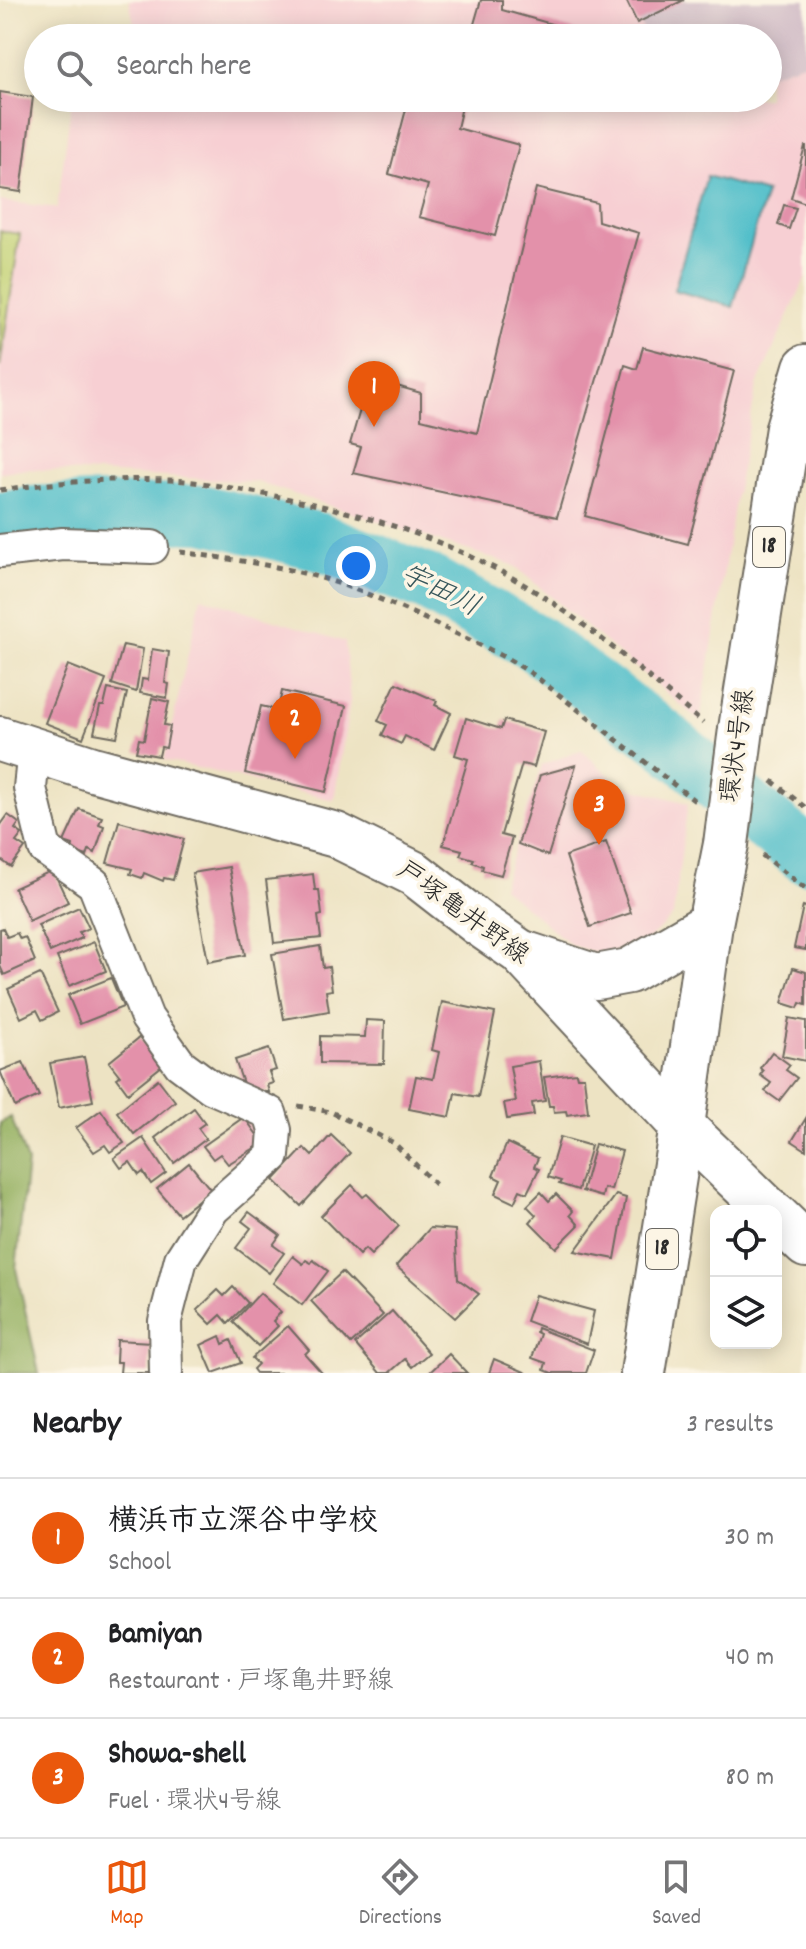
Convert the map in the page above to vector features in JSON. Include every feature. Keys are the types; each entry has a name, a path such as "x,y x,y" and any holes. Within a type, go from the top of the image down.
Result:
{"main road":[{"name":"環状4号線","path":"682,1126 710,924 741,847 727,730 788,428 806,367"},
{"name":"戸塚亀井野線","path":"17,744 167,790 336,835 415,874 520,952 682,1126 764,1205"},
{"path":"520,952 596,977 629,971 710,924"},
{"name":"18","path":"643,1373 682,1126"},
{"path":"782,1222 806,1245"}],"street":[{"path":"0,551 63,544 152,547"},
{"path":"17,744 45,849 94,884 147,1018 180,1064 211,1087 270,1113 275,1130 273,1156 213,1209 181,1259 165,1321 166,1373"}],"path":[{"path":"0,490 102,480 171,480 290,498 376,519 436,540 517,580 727,730"},
{"path":"152,547 246,561 327,580 439,625 518,664 696,802"},
{"path":"760,771 806,808"},
{"path":"741,847 806,889"},
{"path":"246,1103 331,1112 394,1143 438,1187"}],"shaded area":[{"path":"129,0 626,0 640,24 134,24"},
{"path":"626,0 806,0 806,62 782,70 782,24 640,24"},
{"path":"806,62 806,277 757,385 700,721 513,565 257,482 27,469 0,473 0,201 57,208 70,112 782,112 782,70"},
{"path":"201,597 345,642 350,701 334,800 164,760"},
{"path":"581,750 620,785 688,803 673,916 645,943 603,955 571,945 502,887 542,765"}],"green space":[{"path":"0,231 20,234 0,366"},
{"path":"11,1117 27,1162 16,1269 39,1373 0,1373 0,1123"}],"water":[{"path":"707,176 766,193 733,307 674,290"}],"building":[{"path":"481,0 502,0 502,10 552,24 474,24"},
{"path":"626,0 684,0 637,23"},
{"path":"0,92 24,96 24,112 31,112 21,192 0,189"},
{"path":"405,112 461,112 457,128 519,145 495,236 419,217 428,185 389,174"},
{"path":"806,146 806,203 791,198"},
{"path":"536,188 597,203 598,221 639,233 557,517 353,473 361,447 350,444 360,410 374,414 383,382 421,393 421,419 477,433"},
{"path":"784,205 796,208 789,229 778,225"},
{"path":"643,347 734,371 688,544 585,516 625,365 637,369"},
{"path":"123,645 143,649 136,692 112,684"},
{"path":"152,649 169,652 165,683 169,684 167,698 140,693 142,679 148,680"},
{"path":"68,665 106,680 83,738 45,723"},
{"path":"396,683 437,701 435,705 451,713 434,750 405,736 401,744 382,735 387,725 378,721"},
{"path":"108,689 127,693 117,737 94,733 100,706 104,706"},
{"path":"282,691 346,706 326,792 245,773 261,706 278,710"},
{"path":"152,698 169,702 164,725 170,726 166,748 161,747 159,756 136,752 139,739 144,740"},
{"path":"466,718 501,729 504,720 544,732 534,767 522,764 501,835 512,838 501,875 482,870 483,866 472,862 474,859 460,855 462,850 443,845 468,759 455,755"},
{"path":"576,765 548,856 518,844 540,775"},
{"path":"79,809 102,817 99,824 104,826 95,853 89,850 87,856 72,851 73,845 64,842"},
{"path":"8,815 19,823 15,829 22,834 16,842 25,848 11,867 0,859 0,826"},
{"path":"119,821 184,839 173,880 164,878 163,881 144,873 142,878 130,874 132,869 107,863"},
{"path":"606,842 631,913 590,927 566,856"},
{"path":"229,867 245,955 208,962 192,873"},
{"path":"53,870 68,902 29,921 14,888"},
{"path":"313,874 315,890 319,890 321,938 274,943 266,880"},
{"path":"803,906 806,907 806,950 794,948"},
{"path":"79,907 89,928 79,932 82,938 50,952 38,925"},
{"path":"3,928 7,937 17,933 20,939 25,937 35,961 4,975 0,966 0,929"},
{"path":"94,942 106,971 69,986 57,957"},
{"path":"320,946 323,968 329,967 332,990 326,991 329,1011 284,1019 272,954"},
{"path":"793,968 806,972 806,1005 800,1003 798,1008 782,1003"},
{"path":"40,974 58,1012 42,1020 37,1010 21,1018 8,989"},
{"path":"111,978 123,1007 80,1024 68,995"},
{"path":"442,1002 495,1013 478,1097 455,1093 450,1117 409,1109 416,1076 433,1079 439,1052 432,1050"},
{"path":"789,1018 806,1021 806,1061 782,1056"},
{"path":"366,1020 385,1021 384,1064 320,1063 320,1036 365,1037"},
{"path":"140,1037 163,1065 128,1093 109,1062"},
{"path":"269,1049 276,1070 269,1072 273,1083 267,1085 269,1092 246,1092 235,1060"},
{"path":"772,1052 790,1065 786,1070 797,1078 779,1101 765,1091 771,1083 760,1075 763,1071 760,1068"},
{"path":"84,1057 93,1101 59,1108 50,1063"},
{"path":"539,1061 545,1101 532,1103 534,1115 507,1119 504,1103 516,1101 510,1066"},
{"path":"23,1062 39,1096 15,1107 0,1071"},
{"path":"576,1073 577,1077 584,1077 588,1112 567,1115 566,1111 554,1112 553,1106 549,1106 544,1077"},
{"path":"158,1079 175,1101 134,1134 117,1112"},
{"path":"194,1108 205,1123 198,1128 206,1139 174,1163 155,1138"},
{"path":"101,1110 124,1143 110,1152 105,1145 94,1152 76,1128"},
{"path":"244,1117 263,1143 228,1164 220,1154 213,1159 203,1146"},
{"path":"806,1118 806,1150 792,1141"},
{"path":"331,1135 350,1153 301,1206 274,1180 304,1148 312,1156"},
{"path":"560,1137 591,1146 578,1190 548,1177"},
{"path":"143,1138 166,1173 151,1184 143,1172 139,1175 130,1162 121,1168 114,1158"},
{"path":"507,1143 538,1158 534,1167 539,1169 527,1193 520,1190 514,1203 495,1194 501,1180 493,1176"},
{"path":"595,1144 622,1151 611,1190 604,1188 602,1197 582,1191"},
{"path":"189,1163 211,1190 179,1215 157,1189"},
{"path":"352,1185 363,1197 367,1194 399,1226 371,1255 365,1249 359,1255 321,1216"},
{"path":"541,1192 549,1201 556,1194 573,1211 570,1215 579,1225 556,1248 530,1222 536,1215 527,1206"},
{"path":"616,1195 626,1198 615,1259 575,1251"},
{"path":"249,1212 280,1235 273,1245 284,1253 269,1273 236,1248 251,1228 242,1221"},
{"path":"430,1228 455,1230 458,1279 479,1294 455,1318 396,1266"},
{"path":"293,1256 303,1264 306,1260 311,1263 313,1260 328,1271 302,1305 273,1283"},
{"path":"342,1272 383,1315 351,1344 311,1301"},
{"path":"233,1287 248,1303 228,1323 221,1315 211,1324 197,1310 218,1290 224,1296"},
{"path":"260,1293 281,1312 273,1321 278,1326 258,1346 233,1322"},
{"path":"535,1295 594,1311 587,1344 526,1321"},
{"path":"392,1311 429,1353 412,1367 405,1359 389,1373 380,1373 355,1344"},
{"path":"288,1326 309,1350 305,1354 322,1373 256,1373 253,1369 258,1364 252,1358"},
{"path":"537,1328 594,1350 586,1373 552,1373 544,1370 546,1363 532,1358 540,1334 536,1332"},
{"path":"220,1336 223,1344 231,1340 241,1363 213,1373 201,1345"},
{"path":"117,1340 151,1342 149,1373 120,1373 121,1362 116,1362"},
{"path":"449,1354 467,1373 429,1373"},
{"path":"494,1359 527,1373 489,1373"}],"waterway":[{"name":"宇田川","path":"0,520 92,512 204,514 317,541 428,583 535,643 664,739 806,855"}],"place":[{"name":"横浜市立深谷中学校","path":"374,427"},
{"name":"Bamiyan","path":"295,759"},
{"name":"Showa-shell","path":"599,845"}]}
